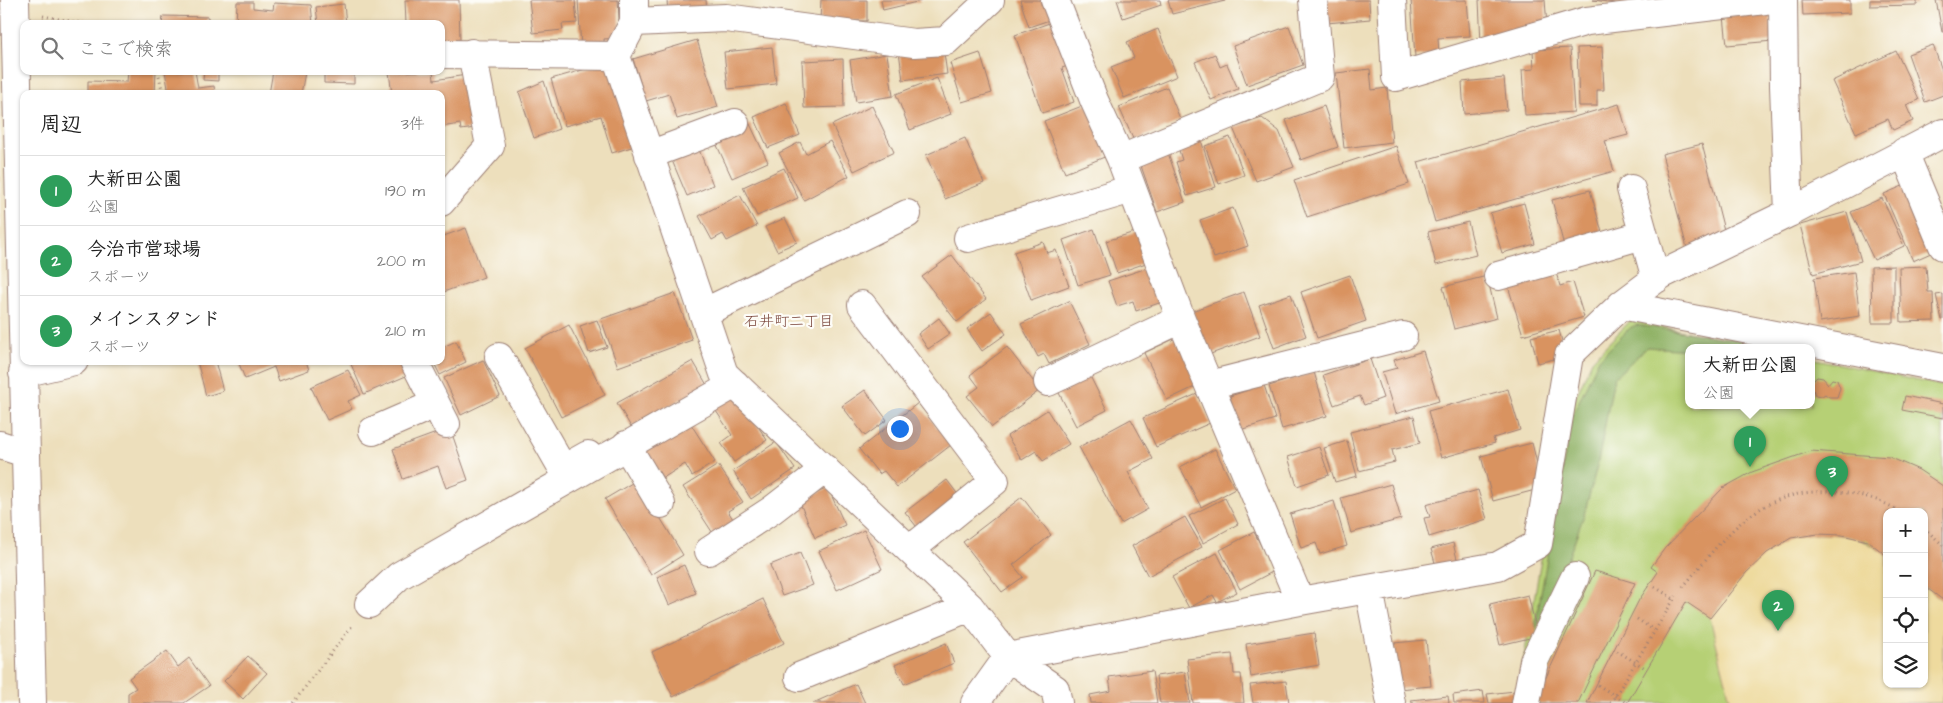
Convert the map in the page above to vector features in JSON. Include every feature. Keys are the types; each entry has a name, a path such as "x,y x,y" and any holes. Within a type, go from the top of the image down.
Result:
{"street":[{"path":"990,0 946,41 914,43 726,18 634,11 616,56 724,374 911,549 970,607 1008,657 1055,689 1058,703"},
{"path":"1055,0 1094,100 1121,159 1181,319 1300,601"},
{"path":"1121,159 1320,77 1313,0"},
{"path":"1392,0 1396,76 1586,21 1765,0"},
{"path":"1783,0 1789,214"},
{"path":"16,5 20,189"},
{"path":"445,197 490,146 472,53"},
{"path":"445,54 616,56"},
{"path":"649,155 736,123"},
{"path":"975,703 1008,657 1300,601 1498,566 1538,544 1569,355 1621,305 1656,279 1789,214 1943,133"},
{"path":"1904,152 1943,246"},
{"path":"1631,188 1656,279"},
{"path":"968,238 1132,189"},
{"path":"703,313 907,214"},
{"path":"1498,276 1644,235"},
{"path":"862,304 995,481 911,549"},
{"path":"1621,305 1943,368"},
{"path":"1048,382 1181,319"},
{"path":"1210,385 1403,336"},
{"path":"499,357 563,469 608,443 620,449 661,504"},
{"path":"24,365 13,449 32,703"},
{"path":"24,373 57,365"},
{"path":"373,430 440,414 416,365"},
{"path":"369,604 399,576 735,384"},
{"path":"709,550 772,510 825,469"},
{"path":"1526,703 1534,661 1575,577"},
{"path":"1369,590 1391,703"},
{"path":"799,677 970,607"}],"path":[{"path":"16,5 72,20"},
{"path":"159,75 162,90"},
{"path":"1683,587 1737,525 1764,504 1794,494 1824,491 1856,493 1894,508"},
{"path":"1928,531 1943,544"},
{"path":"1611,703 1675,598 1656,586"},
{"path":"293,703 369,604"},
{"path":"1637,620 1654,630"},
{"path":"1617,651 1645,668"},
{"path":"1598,685 1625,702"}],"green space":[{"path":"1631,320 1744,344 1685,344 1685,409 1815,409 1815,359 1943,386 1943,703 1516,703 1565,422 1592,360"},
{"path":"1636,325 1741,340 1741,344 1685,344 1685,350 1647,347 1614,378 1598,462 1584,515 1561,578 1534,633 1572,416 1599,359 1630,328"}],"sand":[{"path":"1818,534 1847,536 1870,544 1883,553 1883,688 1928,688 1928,589 1943,600 1943,703 1731,703 1710,618 1756,561 1778,544 1801,536"}],"building":[{"path":"405,0 459,0 460,40 445,41 445,20 406,20"},
{"path":"529,0 575,0 577,23 562,24 563,30 533,33"},
{"path":"578,0 618,0 620,38 604,39 604,47 581,48"},
{"path":"667,0 706,0 707,12 668,14"},
{"path":"821,0 867,0 867,21 820,20"},
{"path":"881,0 921,0 921,1 883,10"},
{"path":"1020,0 1049,0 1055,18 1029,27"},
{"path":"1117,0 1160,0 1161,5 1123,18"},
{"path":"1168,0 1225,0 1225,1 1172,14"},
{"path":"1325,0 1369,0 1370,19 1327,23"},
{"path":"1411,0 1467,0 1470,36 1438,38 1439,55 1415,57"},
{"path":"1479,0 1545,0 1547,26 1481,44"},
{"path":"1593,0 1638,0 1637,6"},
{"path":"1802,0 1850,0 1850,13 1803,15"},
{"path":"1870,0 1917,0 1917,5 1870,6"},
{"path":"1936,0 1943,0 1943,32 1942,32"},
{"path":"237,2 253,2 253,8 273,10 274,3 311,5 313,20 236,20"},
{"path":"344,4 346,20 318,20 316,7"},
{"path":"1770,11 1773,41 1727,45 1724,16"},
{"path":"163,16 208,17 208,20 162,20"},
{"path":"1058,20 1073,64 1062,68 1074,102 1042,113 1015,35"},
{"path":"1289,26 1303,65 1247,85 1233,46"},
{"path":"1158,29 1177,76 1124,98 1111,67 1134,58 1127,42"},
{"path":"697,40 718,107 677,119 669,94 646,101 633,59"},
{"path":"1933,45 1943,73 1943,95 1925,102 1908,54"},
{"path":"943,46 947,74 903,80 899,52"},
{"path":"772,47 776,84 728,89 724,52"},
{"path":"1602,47 1604,90 1597,90 1597,106 1579,106 1577,48"},
{"path":"1570,48 1574,112 1525,115 1522,70 1534,69 1533,50"},
{"path":"1896,51 1919,100 1906,105 1913,121 1893,130 1888,119 1856,133 1832,81"},
{"path":"980,53 992,93 962,102 950,63"},
{"path":"887,54 893,96 856,102 850,60"},
{"path":"1215,54 1220,67 1227,64 1238,89 1211,100 1195,62"},
{"path":"843,59 844,107 804,108 802,61"},
{"path":"614,61 638,145 612,153 601,116 565,126 551,79"},
{"path":"1370,69 1372,90 1387,88 1392,142 1344,148 1336,73"},
{"path":"473,74 482,127 461,130 460,124 445,126 445,90 391,90 389,75 433,75 434,80"},
{"path":"128,75 156,75 155,90 88,90 88,81 127,82"},
{"path":"166,75 196,75 198,88 214,86 214,90 168,90"},
{"path":"204,75 218,75 218,81 203,80"},
{"path":"272,75 304,75 302,90 270,90"},
{"path":"324,75 354,75 354,84 324,83"},
{"path":"937,78 951,114 910,130 896,94"},
{"path":"1504,78 1507,110 1464,114 1462,82"},
{"path":"544,81 559,129 534,138 519,92"},
{"path":"1167,87 1181,121 1134,141 1119,107"},
{"path":"786,103 800,135 768,148 754,117"},
{"path":"1087,104 1107,156 1065,173 1044,121"},
{"path":"1619,104 1628,135 1605,141 1614,171 1435,222 1418,162"},
{"path":"872,106 894,152 854,171 832,125"},
{"path":"1324,106 1338,147 1301,160 1286,120"},
{"path":"1262,118 1279,131 1294,167 1256,181 1233,128"},
{"path":"750,124 768,162 732,178 715,141"},
{"path":"1200,137 1216,187 1187,196 1176,162 1182,160 1177,144"},
{"path":"1230,137 1244,175 1219,184 1205,146"},
{"path":"965,138 984,183 945,199 926,155"},
{"path":"830,141 849,176 804,200 779,153 800,142 806,154"},
{"path":"1702,144 1726,238 1687,248 1662,154"},
{"path":"1396,146 1409,184 1307,217 1294,180"},
{"path":"698,147 713,185 687,196 671,158"},
{"path":"1167,150 1185,202 1157,212 1139,160"},
{"path":"784,168 798,198 757,216 743,187"},
{"path":"1912,182 1942,248 1913,261 1884,194"},
{"path":"1590,190 1603,236 1564,246 1552,200"},
{"path":"740,195 757,226 727,241 723,234 712,240 699,216"},
{"path":"1882,198 1904,246 1874,260 1851,212"},
{"path":"1524,203 1535,244 1502,253 1490,213"},
{"path":"1233,208 1248,246 1214,258 1200,220"},
{"path":"1847,212 1861,261 1813,274 1800,225"},
{"path":"785,218 797,242 777,251 765,227"},
{"path":"1468,222 1476,255 1436,265 1428,232"},
{"path":"466,228 484,277 445,292 445,236"},
{"path":"1094,229 1110,275 1078,285 1063,240"},
{"path":"1138,231 1149,262 1117,273 1106,241"},
{"path":"1043,242 1047,253 1056,250 1069,286 1031,300 1014,252"},
{"path":"952,255 986,299 957,322 922,277"},
{"path":"1153,266 1165,301 1136,311 1133,301 1117,306 1108,281"},
{"path":"1554,266 1560,286 1573,282 1584,317 1523,335 1508,286"},
{"path":"1894,266 1894,323 1872,323 1871,267"},
{"path":"1926,266 1928,292 1933,292 1934,321 1901,322 1899,267"},
{"path":"1854,272 1860,316 1820,322 1814,278"},
{"path":"1350,275 1366,321 1317,338 1301,292"},
{"path":"1487,276 1497,318 1454,329 1443,287"},
{"path":"1244,292 1260,336 1208,355 1192,311"},
{"path":"675,293 692,340 618,367 601,319"},
{"path":"1291,294 1306,336 1274,348 1259,305"},
{"path":"1943,294 1943,320 1942,320 1936,295"},
{"path":"1069,301 1090,344 1049,364 1044,354 1038,357 1021,324"},
{"path":"991,312 1006,334 982,351 967,329"},
{"path":"939,318 950,334 928,349 918,334"},
{"path":"597,320 607,347 589,353 580,326"},
{"path":"569,325 605,395 561,417 525,348"},
{"path":"1559,330 1566,356 1538,363 1531,337"},
{"path":"1178,337 1201,384 1167,400 1144,353"},
{"path":"456,341 466,362 440,375 435,365 445,365 445,346"},
{"path":"1007,347 1040,390 992,427 967,396 979,387 970,375"},
{"path":"1423,351 1439,401 1395,414 1382,372 1397,368 1394,360"},
{"path":"1370,359 1383,398 1364,405 1360,396 1334,405 1323,375"},
{"path":"483,360 500,396 461,415 444,378"},
{"path":"693,361 707,385 631,427 617,403"},
{"path":"198,365 216,365 223,391 206,396"},
{"path":"240,365 307,365 309,370 279,381 274,367 245,379"},
{"path":"351,365 401,365 406,376 364,394"},
{"path":"348,370 361,395 348,401 352,409 327,420 311,387"},
{"path":"1314,372 1327,416 1282,429 1269,386"},
{"path":"1090,376 1107,410 1076,426 1058,391"},
{"path":"1817,377 1823,378 1828,384 1832,379 1837,380 1840,388 1837,397 1829,397 1825,394 1822,396 1815,395 1815,379"},
{"path":"1264,385 1275,419 1240,430 1230,396"},
{"path":"1508,389 1520,430 1493,438 1495,443 1441,458 1428,411"},
{"path":"734,390 767,440 734,462 721,443 732,435 712,405"},
{"path":"865,390 887,420 865,436 842,406"},
{"path":"1197,394 1210,423 1156,447 1143,418"},
{"path":"1905,396 1943,404 1943,418 1902,410"},
{"path":"918,403 951,445 897,487 884,471 879,474 859,449"},
{"path":"1047,410 1069,444 1043,461 1036,451 1022,460 1007,436"},
{"path":"1414,416 1420,443 1392,450 1395,462 1359,471 1350,432"},
{"path":"687,418 715,462 692,476 685,464 663,478 642,447"},
{"path":"1131,419 1153,459 1128,472 1148,509 1121,524 1079,447"},
{"path":"450,428 468,480 446,488 438,466 403,479 393,449"},
{"path":"1347,441 1357,476 1335,482 1324,448"},
{"path":"776,442 795,469 751,499 733,471"},
{"path":"1532,443 1543,488 1493,501 1481,456"},
{"path":"1319,447 1329,475 1297,486 1288,457"},
{"path":"1215,449 1235,489 1201,507 1180,467"},
{"path":"1811,451 1889,457 1919,470 1943,486 1943,600 1928,589 1928,508 1883,508 1883,553 1868,541 1842,535 1818,534 1791,538 1767,553 1746,573 1710,618 1686,602 1627,703 1587,703 1639,600 1658,572 1651,567 1665,548 1723,488 1752,472"},
{"path":"718,465 743,502 728,511 736,524 716,538 683,487"},
{"path":"637,480 683,555 651,575 605,499"},
{"path":"947,480 962,500 920,531 905,512"},
{"path":"1391,484 1401,519 1351,533 1341,498"},
{"path":"828,488 845,525 815,538 799,501"},
{"path":"1478,490 1487,519 1429,537 1424,518 1430,517 1426,505"},
{"path":"1022,497 1051,535 1013,565 1023,577 1002,592 963,542"},
{"path":"1225,498 1238,524 1203,543 1189,516"},
{"path":"1334,501 1347,546 1320,554 1316,543 1301,548 1290,514"},
{"path":"1185,517 1202,547 1148,576 1132,546"},
{"path":"864,530 882,569 837,590 819,551"},
{"path":"1254,532 1274,571 1240,589 1220,550"},
{"path":"1453,543 1459,567 1438,573 1431,549"},
{"path":"800,553 813,585 782,596 770,565"},
{"path":"1217,553 1237,592 1217,602 1213,595 1189,608 1172,577"},
{"path":"684,565 696,593 669,605 657,577"},
{"path":"1595,571 1635,583 1578,703 1539,703 1536,699"},
{"path":"1528,595 1538,636 1500,645 1490,604"},
{"path":"763,599 784,643 673,697 652,652"},
{"path":"1314,633 1319,665 1251,677 1246,644"},
{"path":"1426,640 1431,686 1399,689 1394,643"},
{"path":"946,643 954,663 904,684 895,665"},
{"path":"167,651 178,667 189,658 209,686 184,703 128,703 128,693 136,688 129,678"},
{"path":"1232,654 1234,674 1241,674 1244,703 1193,703 1187,659"},
{"path":"248,656 267,673 243,699 224,681"},
{"path":"1152,671 1157,703 1091,703 1090,695 1111,691 1109,677"},
{"path":"1185,672 1190,703 1160,703 1156,676"},
{"path":"1286,681 1289,703 1253,703 1250,685"},
{"path":"856,684 865,703 813,703"},
{"path":"1483,691 1485,703 1454,703 1453,695"},
{"path":"1515,691 1516,703 1489,703 1487,694"},
{"path":"1448,696 1449,703 1412,703 1411,700"}],"place":[{"name":"大新田公園","path":"1750,467"},
{"name":"メインスタンド","path":"1832,497"},
{"name":"今治市営球場","path":"1778,631"}],"district":[{"name":"石井町二丁目","path":"789,321"}]}
